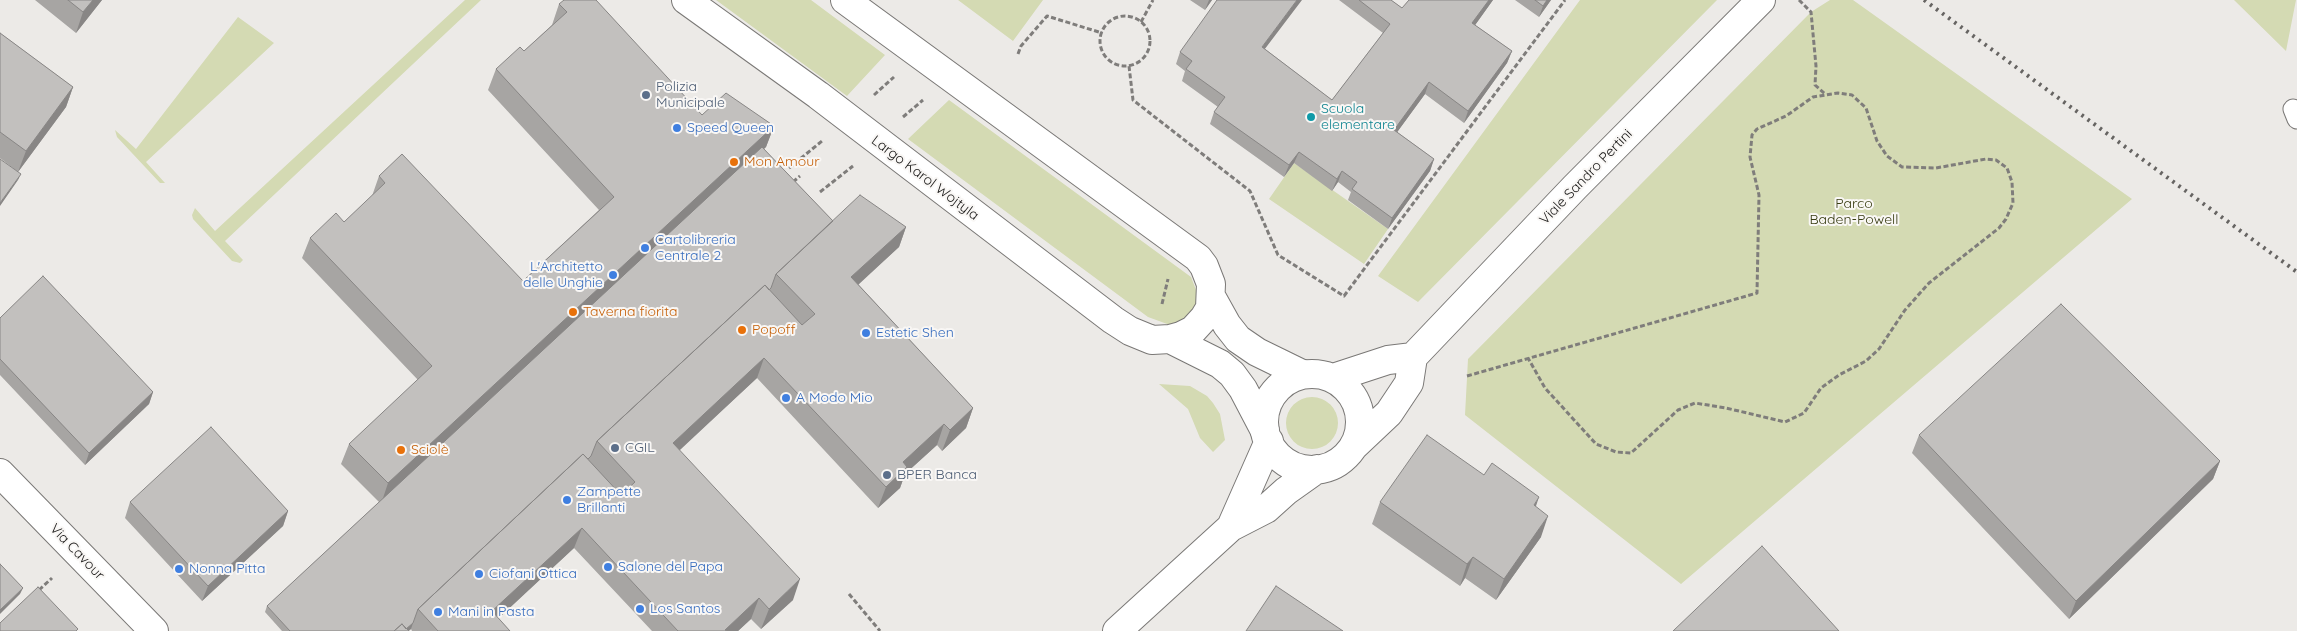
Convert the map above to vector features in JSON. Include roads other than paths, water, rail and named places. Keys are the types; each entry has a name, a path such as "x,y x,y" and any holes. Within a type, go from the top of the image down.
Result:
{"street":[{"name":"Largo Karol Wojtyla","path":"686,0 818,95 1130,331 1152,340 1181,336 1198,325 1210,308 1212,298"},
{"path":"845,0 1198,258 1209,275 1212,298 1227,325 1238,339 1257,352 1302,374"},
{"name":"Viale Sandro Pertini","path":"1413,357 1575,187 1761,0"},
{"name":"Largo Karol Wojtyla","path":"1170,338 1220,364 1232,374 1243,389 1267,436"},
{"path":"1332,378 1388,360 1413,357 1409,383 1389,413 1344,458 1332,466 1302,469 1288,464 1276,454 1267,436 1265,416 1269,401 1277,389 1289,380 1302,374 1318,374 1332,378 1344,385 1353,396 1358,408 1361,420 1354,446"},
{"path":"1231,527 1267,436"},
{"path":"1117,631 1231,527 1266,509 1286,491 1317,469"},
{"name":"Via Cavour","path":"0,473 154,631"}],"railway":[{"path":"1924,0 2297,272"}],"place":[{"name":"Polizia Municipale","path":"646,95"},
{"name":"Scuola elementare","path":"1311,117"},
{"name":"Speed Queen","path":"677,128"},
{"name":"Mon Amour","path":"734,162"},
{"name":"Cartolibreria Centrale 2","path":"645,248"},
{"name":"L'Architetto delle Unghie","path":"613,275"},
{"name":"Taverna fiorita","path":"573,312"},
{"name":"Popoff","path":"742,330"},
{"name":"Estetic Shen","path":"866,333"},
{"name":"A Modo Mio","path":"786,398"},
{"name":"CGIL","path":"615,448"},
{"name":"Sciolè","path":"401,450"},
{"name":"BPER Banca","path":"887,475"},
{"name":"Zampette Brillanti","path":"567,500"},
{"name":"Salone del Papa","path":"608,567"},
{"name":"Nonna Pitta","path":"179,569"},
{"name":"Ciofani Ottica","path":"479,574"},
{"name":"Los Santos","path":"640,609"},
{"name":"Mani in Pasta","path":"438,612"}],"park label":[{"name":"Parco Baden-Powell","path":"1854,212"}]}
